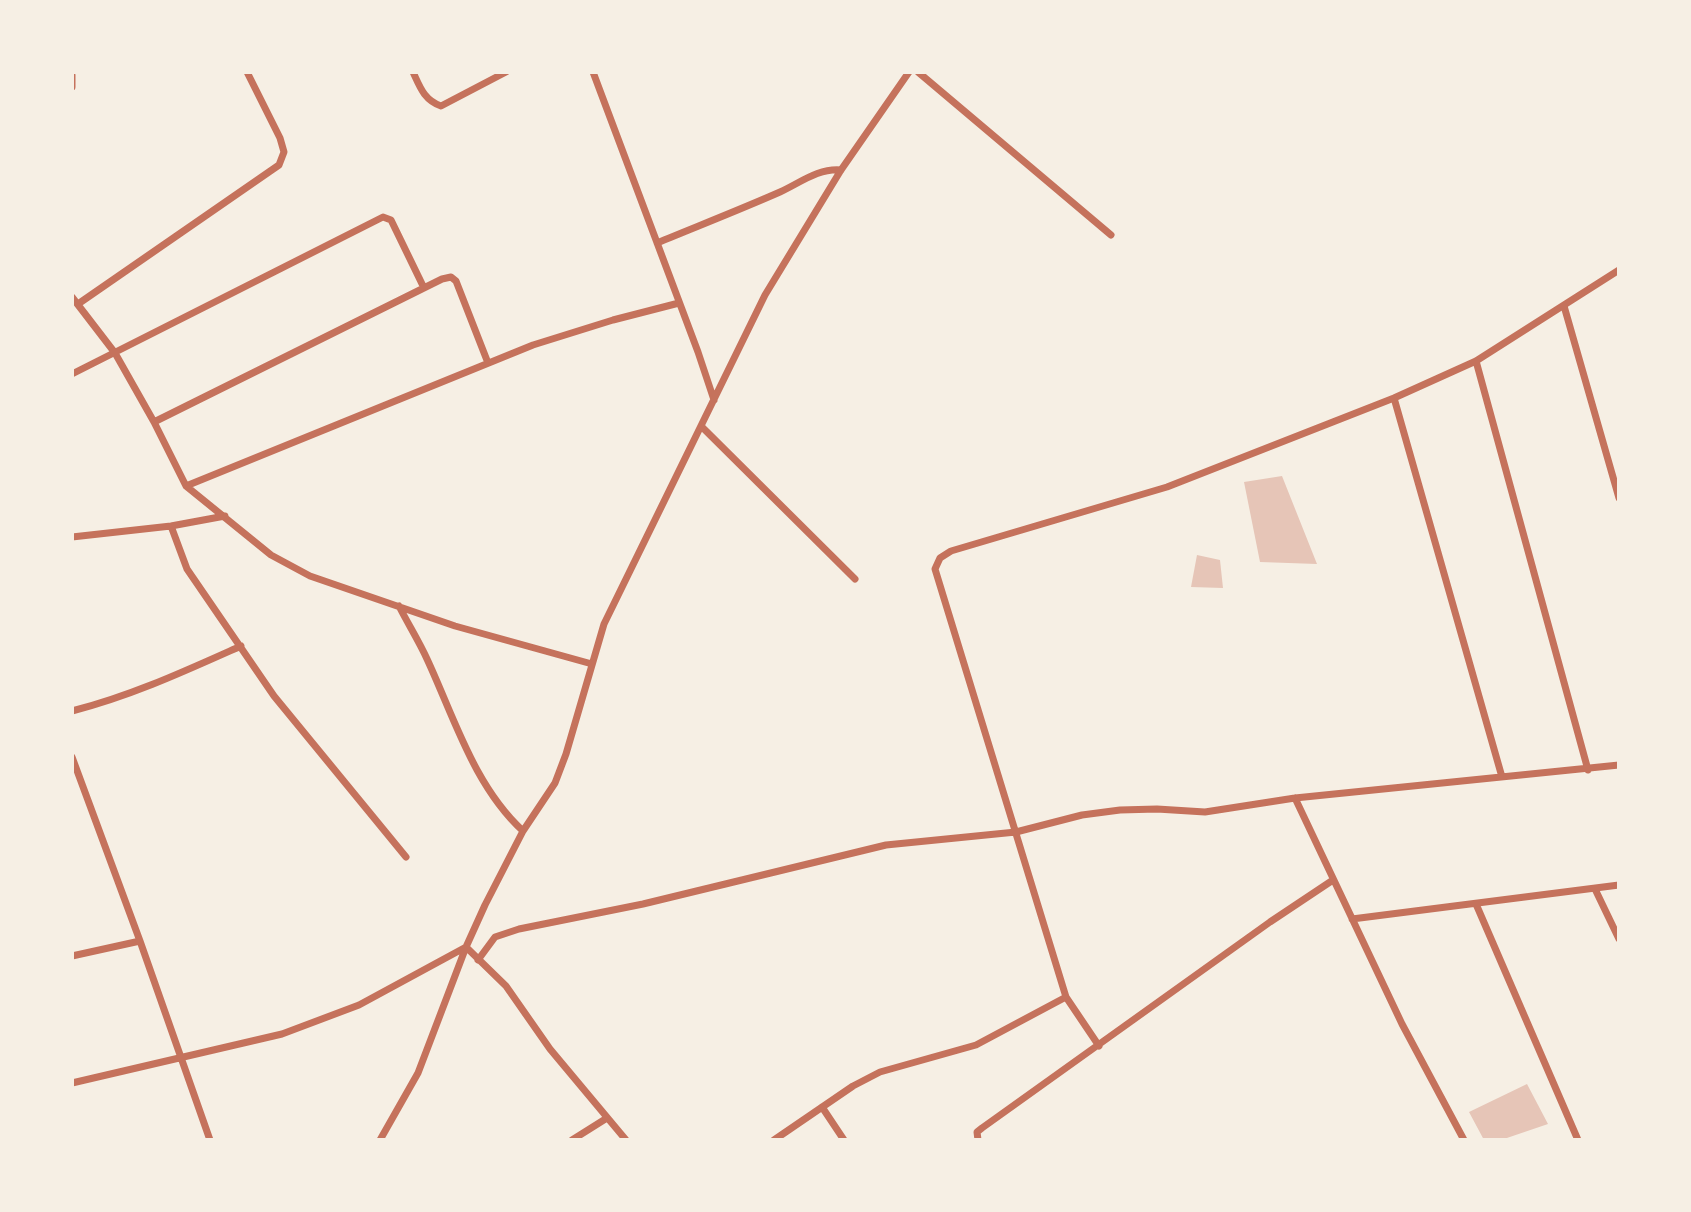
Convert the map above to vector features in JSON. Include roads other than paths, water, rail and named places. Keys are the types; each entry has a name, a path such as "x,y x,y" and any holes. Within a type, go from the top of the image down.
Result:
{"street":[{"path":"79,304 279,166 284,152 280,138 247,72"},
{"path":"414,72 422,93 431,103 441,106 506,72"},
{"path":"593,72 714,401"},
{"path":"380,1140 418,1073 466,947 523,831 555,783 604,624 765,295 841,170 909,72"},
{"path":"919,72 1111,235"},
{"path":"72,75 72,87"},
{"path":"657,243 815,174 829,169 841,170"},
{"path":"72,374 383,217 391,220 424,288"},
{"path":"1099,1046 1066,997 935,569 940,558 951,551 1167,487 1394,398 1476,361 1619,271"},
{"path":"154,422 442,279 451,277 456,281 488,363"},
{"path":"72,297 115,353 186,486 271,555 310,576 455,626 592,664"},
{"path":"186,486 546,341 679,303"},
{"path":"1564,306 1619,498"},
{"path":"1476,361 1588,770"},
{"path":"1394,398 1502,777"},
{"path":"701,426 855,579"},
{"path":"72,537 171,526 225,516"},
{"path":"171,526 187,569 274,696 406,857"},
{"path":"398,606 426,656 474,767 508,818 523,831"},
{"path":"72,711 142,690 241,646"},
{"path":"72,757 209,1140"},
{"path":"478,960 495,937 519,929 643,904 886,845 1016,832 1082,815 1121,810 1205,812 1295,798 1619,765"},
{"path":"1295,798 1402,1024 1464,1140"},
{"path":"978,1140 977,1132 982,1128 1333,880"},
{"path":"1352,919 1619,886"},
{"path":"1595,889 1619,939"},
{"path":"1476,904 1578,1140"},
{"path":"72,956 140,941"},
{"path":"466,947 506,986 550,1049 626,1140"},
{"path":"72,1083 282,1034 359,1006 466,947"},
{"path":"774,1140 853,1086 880,1072 976,1045 1066,997"},
{"path":"822,1107 844,1140"},
{"path":"572,1140 607,1118"}]}
